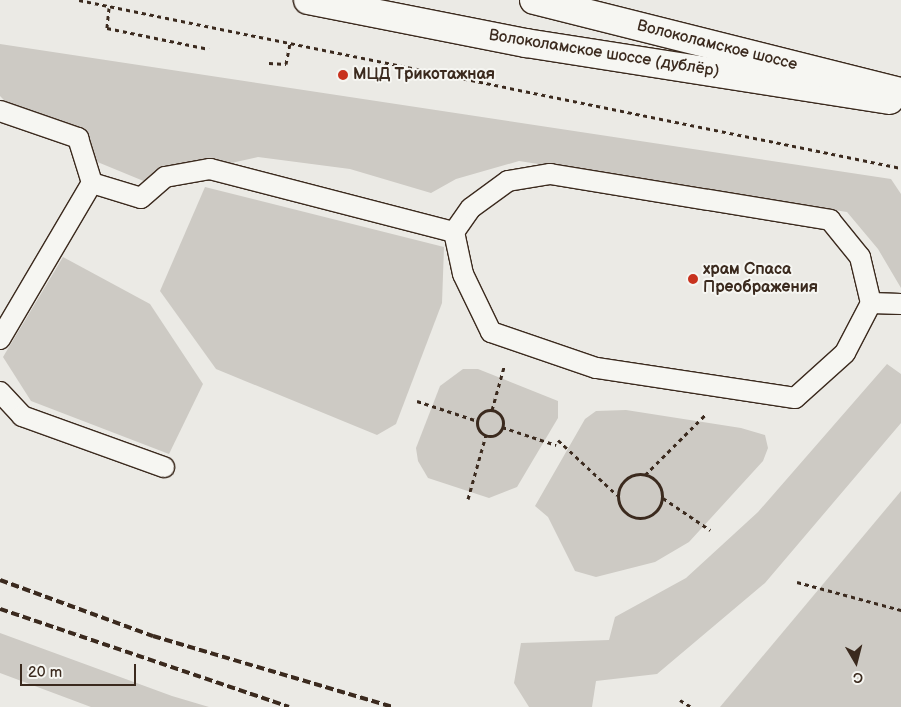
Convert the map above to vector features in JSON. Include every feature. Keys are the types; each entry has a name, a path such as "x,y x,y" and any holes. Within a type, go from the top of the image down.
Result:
{"main road":[{"name":"Волоколамское шоссе (дублёр)","path":"308,0 526,43 901,102"},
{"name":"Волоколамское шоссе","path":"534,0 901,92"}],"lane":[{"path":"0,111 78,138 92,183 0,339"},
{"path":"92,183 141,198 165,177 210,169 454,232"},
{"path":"550,174 830,220 860,257 871,303 845,353 795,398 596,368 491,332 463,274 454,232 471,208 508,181 550,174"},
{"path":"871,303 901,304"},
{"path":"0,392 22,416 164,467"}],"path":[{"path":"79,0 109,8 901,168"},
{"path":"109,8 107,28 209,49"},
{"path":"269,62 286,64 290,44"},
{"path":"478,421 492,410 512,339"},
{"path":"617,496 624,480 645,475 732,388"},
{"path":"417,401 478,421 486,435 468,499"},
{"path":"486,435 498,433 502,427 502,417 492,410"},
{"path":"502,427 556,445"},
{"path":"558,440 617,496 623,512 639,519 655,513 662,497 659,484 645,475"},
{"path":"662,497 710,530"},
{"path":"797,582 901,610"},
{"path":"680,700 691,707"}],"shaded area":[{"path":"0,44 891,179 901,194 901,288 878,249 847,212 519,161 456,179 431,193 350,169 258,157 146,182 95,161 80,128 7,103 0,96"},
{"path":"205,187 444,247 442,303 396,424 377,435 216,369 160,291"},
{"path":"63,257 150,304 203,384 169,454 31,401 3,357"},
{"path":"887,364 901,374 901,423 765,583 657,674 596,681 592,707 529,707 514,683 521,643 609,640 615,617 686,578 758,512"},
{"path":"463,369 478,369 558,401 558,418 517,487 489,498 428,478 418,461 416,448 440,386"},
{"path":"626,410 741,428 765,435 768,448 763,461 689,542 655,562 596,577 575,571 548,517 535,506 585,419 596,411"},
{"path":"901,491 901,707 720,707"},
{"path":"0,633 172,696 209,707 91,707 0,673"}],"railway":[{"path":"0,580 153,636 393,707"},
{"path":"0,609 289,707"}],"place":[{"name":"МЦД Трикотажная","path":"343,75"},
{"name":"храм Спаса Преображения","path":"693,279"}]}
